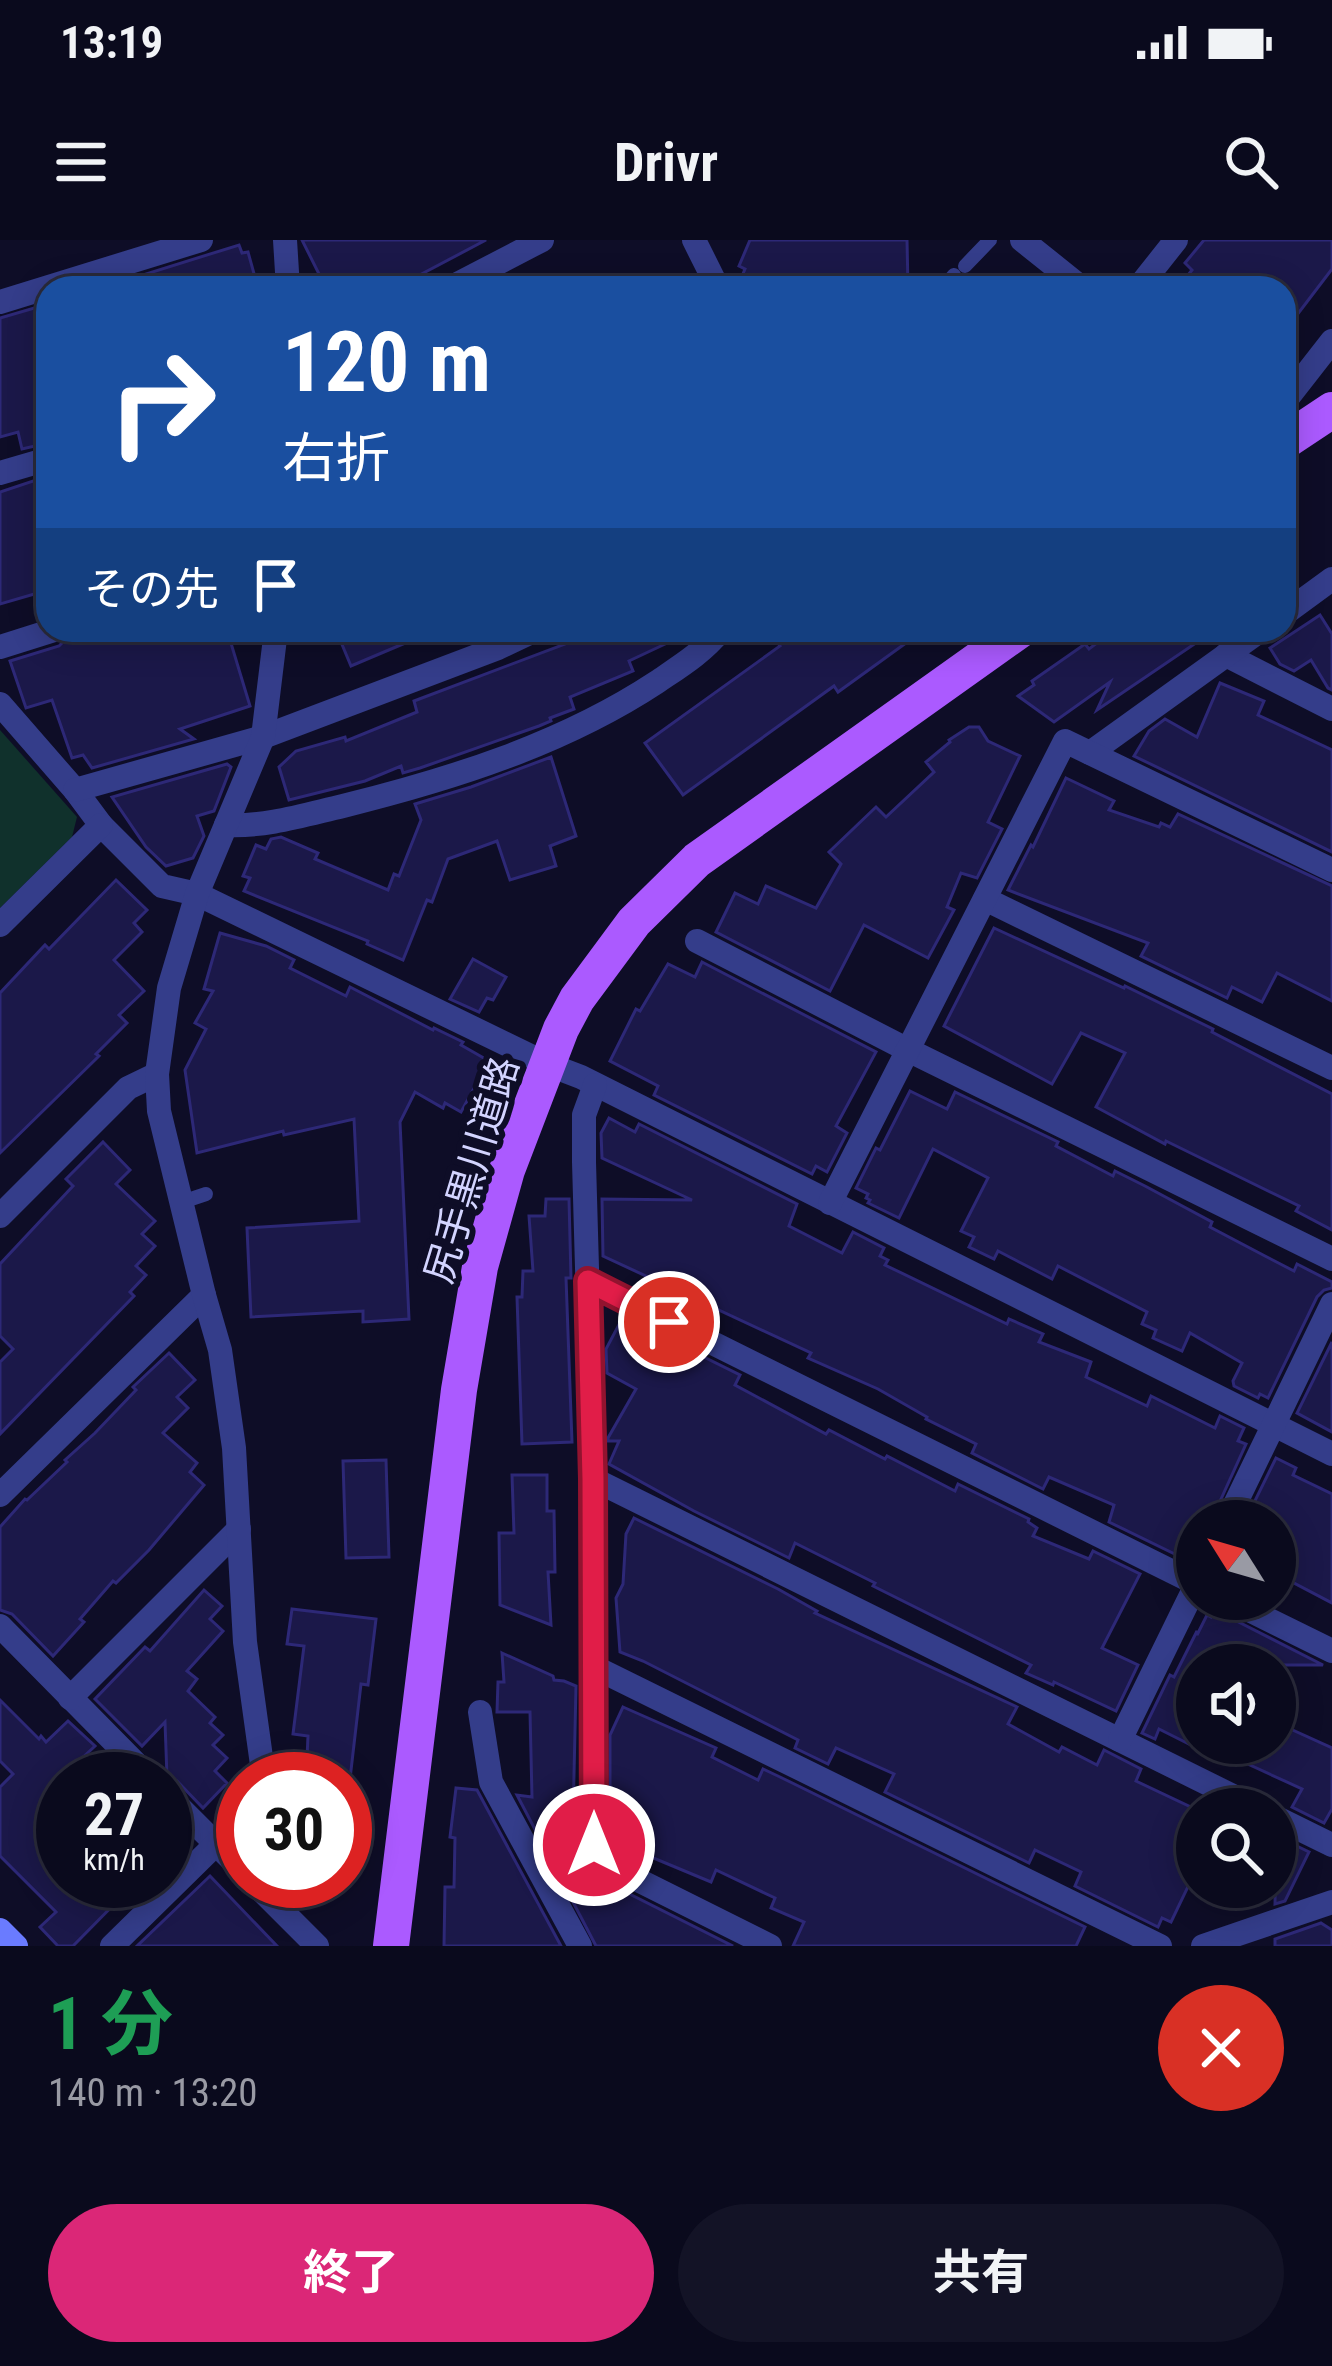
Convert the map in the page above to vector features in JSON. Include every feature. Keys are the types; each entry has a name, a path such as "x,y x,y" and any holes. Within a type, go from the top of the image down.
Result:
{"main road":[{"path":"1296,434 1332,410"},
{"name":"尻手黒川道路","path":"391,1946 459,1390 480,1267 507,1170 561,1029 634,922 697,860 1003,642"}],"street":[{"path":"84,276 201,240"},
{"path":"286,240 288,276"},
{"path":"473,276 542,240"},
{"path":"1022,240 1067,276"},
{"path":"1148,276 1176,240"},
{"path":"705,246 714,276"},
{"path":"0,302 36,291"},
{"path":"1296,387 1332,341"},
{"path":"0,473 36,462"},
{"path":"1296,605 1332,579"},
{"path":"0,647 36,636"},
{"path":"260,1752 245,1642 234,1448 220,1350 204,1295 194,1198 159,1111 157,1075 169,988 197,894 263,737 275,642"},
{"path":"75,790 263,737 511,642"},
{"path":"226,825 256,826 394,793 499,759 628,701 711,642"},
{"path":"1090,753 1245,642"},
{"path":"1226,656 1332,709"},
{"path":"0,704 101,825 162,886 197,894 595,1084 1332,1454"},
{"path":"830,1203 1065,741 1332,870"},
{"path":"0,925 101,825"},
{"path":"985,899 1332,1068"},
{"path":"697,941 1332,1259"},
{"path":"0,1216 128,1088 157,1075"},
{"path":"595,1084 584,1115 593,1479 594,1845 608,1865 770,1946"},
{"path":"588,1281 1176,1574"},
{"path":"0,1496 204,1295"},
{"path":"1237,1500 1332,1304"},
{"path":"593,1479 1217,1788"},
{"path":"70,1698 239,1529"},
{"path":"1120,1740 1179,1620"},
{"path":"1269,1620 1332,1651"},
{"path":"0,1627 124,1752"},
{"path":"594,1667 1160,1946"},
{"path":"480,1712 491,1782 580,1946"},
{"path":"112,1946 216,1844 192,1820"},
{"path":"1296,1827 1332,1845"},
{"path":"1203,1946 1332,1902"},
{"path":"279,1908 317,1946"},
{"path":"0,1930 16,1946"}],"lane":[{"path":"954,276 990,240"}],"green space":[{"path":"0,730 77,817 72,837 0,908"}],"building":[{"path":"302,240 486,240 418,276 320,276"},
{"path":"750,240 907,240 908,276 742,276 745,269 739,266"},
{"path":"1204,240 1332,240 1332,269 1296,316 1296,276 1187,276 1192,270 1185,263"},
{"path":"239,245 242,253 248,252 255,276 139,276"},
{"path":"36,308 36,446 22,449 18,432 0,437 0,318"},
{"path":"36,480 36,594 0,604 0,492"},
{"path":"1320,615 1332,634 1332,690 1311,660 1294,671 1280,664 1270,648 1279,642 1296,642 1296,631"},
{"path":"63,642 231,642 250,706 180,729 194,739 92,768 83,755 72,758 52,700 26,708 10,661"},
{"path":"341,642 408,642 351,666"},
{"path":"570,642 669,642 629,661 633,671 570,697 574,709 551,721 420,768 403,773 401,766 365,781 289,800 279,767 296,751 345,737 346,741 417,712 414,701"},
{"path":"777,642 907,642 838,692 834,686 683,795 645,743 780,646"},
{"path":"1098,642 1197,642 1097,710 1110,682 1054,722 1018,696 1085,644 1089,649"},
{"path":"1220,683 1264,701 1258,715 1332,750 1332,852 1134,756 1149,731 1165,719 1197,737"},
{"path":"969,727 979,727 988,741 1020,756 988,822 1002,829 977,878 961,873 947,907 954,910 928,958 864,925 830,991 716,932 735,893 758,904 766,886 816,908 841,864 829,852 876,807 886,817 934,772 926,762"},
{"path":"551,757 576,836 550,846 556,866 510,880 497,841 448,859 403,960 244,891 250,878 243,876 256,845 266,849 271,839 281,837 318,853 315,859 388,890 394,874 399,876 421,820 415,804"},
{"path":"227,764 231,767 214,811 197,816 204,836 193,858 166,866 146,847 112,797"},
{"path":"1066,778 1114,801 1109,810 1159,827 1161,823 1170,827 1178,814 1332,886 1332,1001 1277,973 1262,1002 1232,987 1227,998 1141,956 1148,943 1008,890"},
{"path":"116,880 147,910 134,923 142,932 114,960 144,991 119,1015 127,1023 96,1054 99,1056 0,1153 0,993"},
{"path":"994,928 1213,1029 1332,1094 1332,1230 1296,1211 1299,1206 1096,1107 1125,1053 1081,1033 1052,1084 944,1026"},
{"path":"220,933 266,946 294,960 290,968 346,996 350,987 463,1042 461,1045 489,1061 461,1112 415,1092 400,1122 409,1319 363,1322 363,1311 251,1317 247,1228 359,1221 354,1119 197,1153 185,1070 206,1029 195,1023 213,991 204,989"},
{"path":"473,959 506,977 493,1000 487,998 479,1012 450,999"},
{"path":"702,962 876,1052 836,1126 847,1133 827,1172 816,1166 812,1174 654,1095 658,1086 610,1061 636,1009 640,1011 668,964 695,977"},
{"path":"910,1091 947,1109 955,1092 1058,1142 1056,1146 1113,1176 1115,1171 1145,1186 1294,1271 1297,1264 1332,1282 1332,1288 1317,1297 1268,1398 1234,1386 1242,1363 1190,1333 1182,1351 1153,1338 1156,1330 1142,1324 1147,1312 1058,1266 1052,1279 998,1251 994,1259 969,1247 974,1237 961,1231 988,1178 933,1149 899,1218 868,1203 868,1194 856,1188"},
{"path":"609,1118 635,1132 639,1124 797,1204 789,1226 842,1253 853,1232 884,1248 880,1256 888,1260 885,1265 1007,1324 1009,1319 1043,1334 1039,1342 1091,1362 1086,1377 1147,1406 1151,1396 1215,1428 1220,1416 1244,1428 1238,1441 1246,1444 1221,1500 1176,1500 1176,1555 1109,1522 1114,1505 1049,1477 1043,1489 972,1453 976,1444 878,1389 808,1358 811,1353 603,1256 602,1199 692,1200 602,1158 601,1133"},
{"path":"103,1142 130,1170 116,1184 155,1221 142,1234 155,1246 136,1266 146,1275 130,1292 134,1296 0,1434 0,1362 13,1349 0,1336 0,1264 73,1186 66,1179"},
{"path":"546,1199 569,1199 571,1278 566,1278 572,1442 522,1444 517,1297 522,1297 523,1271 533,1271 529,1216 545,1216"},
{"path":"623,1317 740,1375 735,1385 826,1434 829,1430 955,1491 958,1484 1029,1519 1037,1528 1033,1536 1089,1559 1093,1551 1140,1574 1102,1648 1138,1665 1116,1711 1026,1673 1031,1665 795,1543 789,1558 609,1464 619,1441 608,1438 636,1389 607,1373 606,1349"},
{"path":"1332,1342 1332,1432 1297,1413"},
{"path":"169,1353 195,1380 177,1397 188,1408 163,1433 197,1463 190,1472 204,1485 149,1550 113,1581 53,1656 12,1614 0,1610 0,1527"},
{"path":"1276,1458 1296,1468 1293,1475 1332,1494 1332,1603 1296,1584 1296,1500 1255,1500"},
{"path":"386,1460 389,1557 346,1558 343,1461"},
{"path":"512,1475 547,1475 547,1511 554,1511 555,1572 548,1572 551,1625 500,1605 499,1533 514,1533"},
{"path":"634,1518 778,1589 815,1613 1017,1707 1008,1724 1059,1752 1062,1747 1097,1765 1104,1750 1141,1769 1136,1781 1176,1800 1178,1908 1171,1922 1162,1918 1158,1927 1075,1886 1081,1872 1035,1850 1029,1863 885,1792 894,1774 836,1748 828,1764 795,1748 798,1740 620,1652 616,1598 623,1584 626,1534"},
{"path":"204,1590 222,1606 210,1619 223,1631 187,1671 197,1679 188,1691 215,1717 210,1723 223,1735 213,1745 221,1752 216,1752 216,1794 203,1808 192,1797 192,1752 166,1752 165,1722 142,1746 95,1699 145,1647 150,1651"},
{"path":"292,1609 376,1619 368,1685 361,1684 353,1752 307,1752 308,1736 293,1734 304,1646 287,1644"},
{"path":"1204,1620 1235,1620 1282,1644 1190,1644 1197,1631 1197,1635"},
{"path":"1296,1651 1323,1665 1296,1665"},
{"path":"502,1653 576,1686 573,1819 577,1810 578,1845 586,1862 582,1870 733,1946 596,1946 517,1795 532,1797 530,1712 497,1712 498,1682 504,1682"},
{"path":"1176,1673 1176,1738 1159,1729 1155,1739 1142,1733 1170,1675"},
{"path":"0,1700 39,1739 46,1742 68,1721 95,1746 89,1752 36,1752 36,1892 0,1856 0,1787 13,1774 0,1761"},
{"path":"623,1707 716,1748 712,1757 758,1780 763,1769 1085,1927 1076,1946 793,1946 804,1922 771,1908 775,1898 716,1870 711,1882 610,1840 610,1735"},
{"path":"1296,1732 1332,1748 1332,1809 1324,1823 1296,1809 1302,1789 1248,1764 1296,1764"},
{"path":"456,1788 477,1790 561,1946 444,1946 445,1887 454,1887 455,1838 450,1837"},
{"path":"1296,1846 1309,1852 1296,1879"},
{"path":"210,1876 216,1882 216,1908 241,1908 277,1946 137,1946 177,1908 192,1908 192,1893"},
{"path":"52,1908 110,1908 73,1946 58,1946 40,1927 56,1912"},
{"path":"1321,1923 1332,1930 1332,1946 1275,1946 1275,1939"}],"route":[{"path":"594,1845 588,1281 669,1322"}]}
